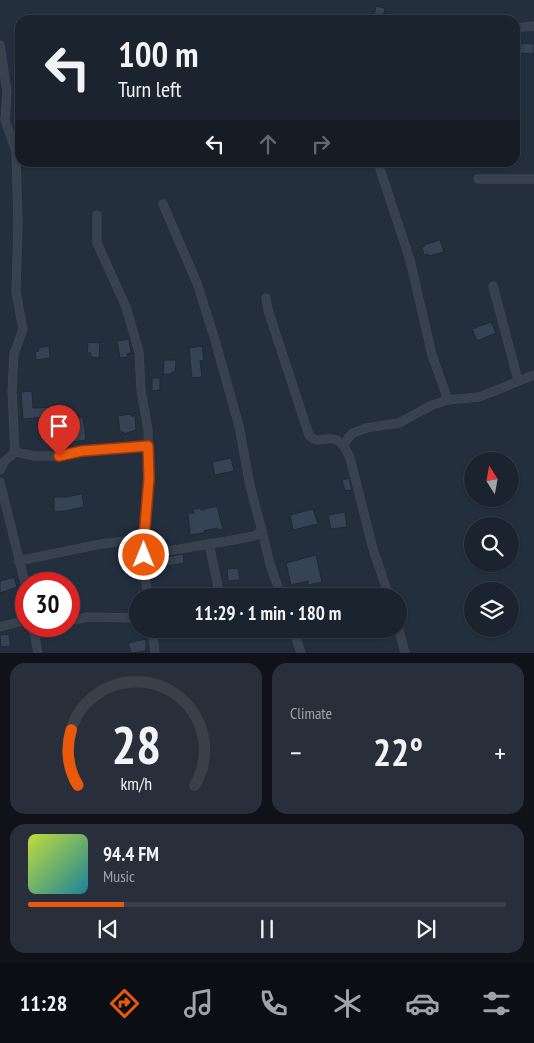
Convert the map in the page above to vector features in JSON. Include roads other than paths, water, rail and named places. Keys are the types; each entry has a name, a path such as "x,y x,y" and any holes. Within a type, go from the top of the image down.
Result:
{"street":[{"path":"520,27 534,26"},
{"path":"0,45 7,92 5,120 15,149"},
{"path":"15,452 12,391 14,354 23,329 16,292 18,223 16,167"},
{"path":"380,167 410,260 432,355 448,400"},
{"path":"478,179 534,179"},
{"path":"163,204 197,283 215,340 239,426 250,486 270,564 279,588"},
{"path":"97,215 97,243 126,307 139,352 148,430 149,478 143,563 147,588"},
{"path":"493,286 518,380"},
{"path":"266,298 268,310 309,435 312,439 335,439 344,445 350,458 373,549 385,588"},
{"path":"344,445 353,433 366,428 399,423 432,405 448,400 479,397 534,375"},
{"path":"15,452 35,456 59,456 82,451 148,446"},
{"path":"0,470 4,462 15,452"},
{"path":"1,486 21,572"},
{"path":"144,555 254,536 262,531"},
{"path":"18,561 96,544 144,538"},
{"path":"209,544 218,588"},
{"path":"80,619 88,617 129,618"},
{"path":"0,627 15,623"},
{"path":"35,637 38,653"},
{"path":"153,638 155,653"},
{"path":"296,638 301,653"},
{"path":"402,638 406,653"}]}
